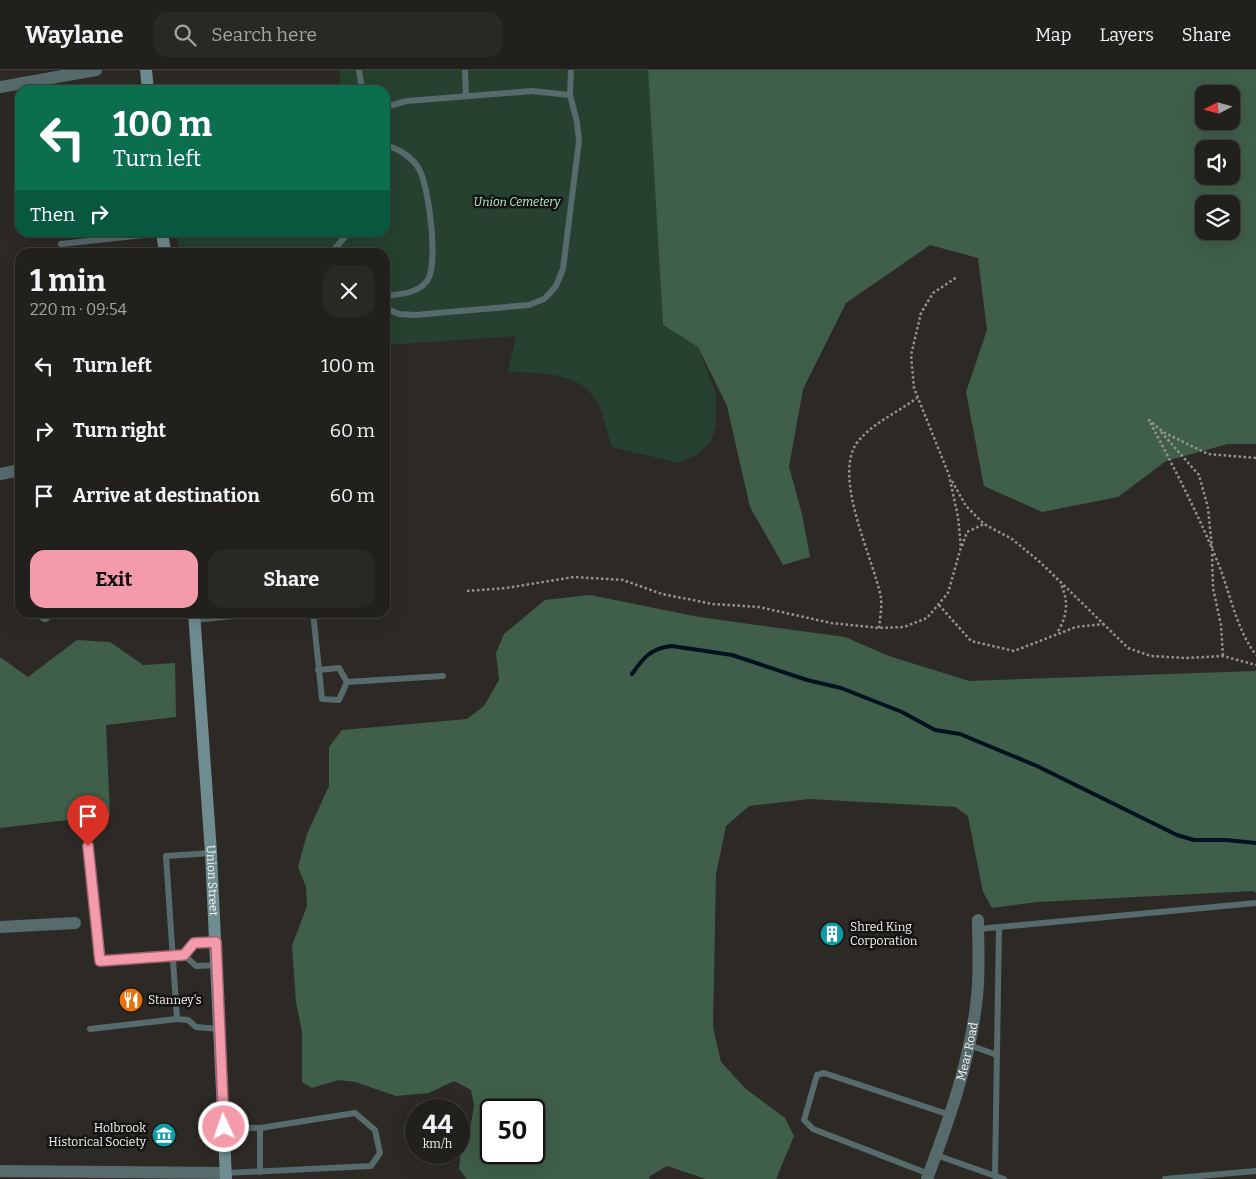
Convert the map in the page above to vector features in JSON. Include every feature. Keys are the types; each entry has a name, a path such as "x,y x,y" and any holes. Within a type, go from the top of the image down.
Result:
{"main road":[{"path":"146,70 148,85"},
{"name":"Union Street","path":"195,618 216,942 226,1176"}],"street":[{"path":"0,87 96,70"},
{"path":"0,474 15,471"},
{"path":"0,927 75,923"},
{"name":"Mear Road","path":"928,1177 950,1115 969,1045 977,996 978,924"},
{"path":"0,1171 226,1176"}],"lane":[{"path":"359,70 361,85"},
{"path":"464,70 466,96"},
{"path":"390,310 399,314 415,316 521,307 537,303 556,286 562,270 578,150 578,132 570,95 571,70"},
{"path":"390,106 407,101 532,91 570,95"},
{"path":"390,147 409,156 423,177 434,261 428,280 419,289 408,293 390,295"},
{"path":"62,244 126,237"},
{"path":"335,248 345,237"},
{"path":"314,618 322,699 339,700 347,682"},
{"path":"318,670 339,668 347,682"},
{"path":"347,682 443,676"},
{"path":"88,846 100,961 184,955 194,943 216,942"},
{"path":"178,1019 166,856 211,852"},
{"path":"978,924 999,927 1256,904"},
{"path":"995,1176 999,927"},
{"path":"184,955 196,966 217,965"},
{"path":"90,1029 178,1019 188,1020 196,1027 219,1030"},
{"path":"969,1045 997,1055"},
{"path":"928,1177 813,1129 804,1120 817,1075 824,1073 950,1115"},
{"path":"224,1127 260,1128 355,1113 375,1130 380,1153 371,1166 260,1172 226,1176"},
{"path":"260,1128 260,1172"},
{"path":"936,1155 1004,1179"},
{"path":"1165,1179 1256,1171"}],"path":[{"path":"958,277 933,293 922,313 911,355 914,388 950,478 966,506 984,524 1012,539 1058,580 1128,648 1151,656 1223,656 1256,665"},
{"path":"879,628 881,599 853,505 849,462 858,441 883,419 918,398"},
{"path":"1151,422 1149,420 1182,484 1212,551 1248,644 1256,655"},
{"path":"1151,422 1163,432 1208,454 1256,458"},
{"path":"1151,422 1199,475 1208,508 1213,588 1221,624 1223,656"},
{"path":"950,478 961,548"},
{"path":"467,591 506,588 574,577 623,580 662,594 713,604 759,607 831,623 879,628 904,627 928,618 939,605 948,593 967,532 984,524"},
{"path":"1058,580 1065,592 1066,608 1058,633"},
{"path":"939,605 971,641 1014,651 1076,627 1104,624"}],"green space":[{"name":"Union Cemetery","path":"339,70 648,70 663,325 698,347 716,393 716,425 711,442 696,455 679,463 612,447 598,403 581,385 570,379 558,376 508,372 516,336 390,345 390,248 179,248 177,237 390,237 390,85 340,85"},
{"path":"648,70 1256,70 1256,444 1228,444 1166,461 1118,497 1042,512 984,486 966,392 987,330 978,258 930,245 846,303 803,389 789,467 802,514 810,557 783,565 750,507 727,406 698,347 663,325"},
{"path":"590,595 699,617 845,637 889,656 969,681 1256,671 1256,893 1253,891 1038,902 992,908 983,892 968,816 956,807 809,799 749,806 726,826 716,874 713,1027 721,1062 746,1089 785,1118 794,1136 776,1179 706,1179 667,1166 650,1176 649,1179 467,1179 459,1169 459,1164 470,1164 470,1130 474,1105 471,1090 454,1081 429,1093 396,1096 355,1082 338,1080 312,1088 302,1082 302,1032 296,1002 292,946 307,906 306,887 298,867 307,834 329,786 329,747 342,730 467,719 484,706 499,680 496,653 504,634 545,600"},
{"path":"77,640 110,642 143,665 175,663 176,717 106,725 110,815 0,828 0,657 28,677"}],"waterway":[{"path":"632,674 648,655 665,647 672,646 732,655 807,680 841,688 902,712 935,730 960,734 1037,766 1177,835 1194,840 1226,840 1256,843"}],"place":[{"name":"Shred King Corporation","path":"832,934"},
{"name":"Stanney's","path":"131,1000"},
{"name":"Holbrook Historical Society","path":"164,1135"}],"route":[{"path":"88,846 100,961 184,955 194,943 216,942 224,1127"}]}
